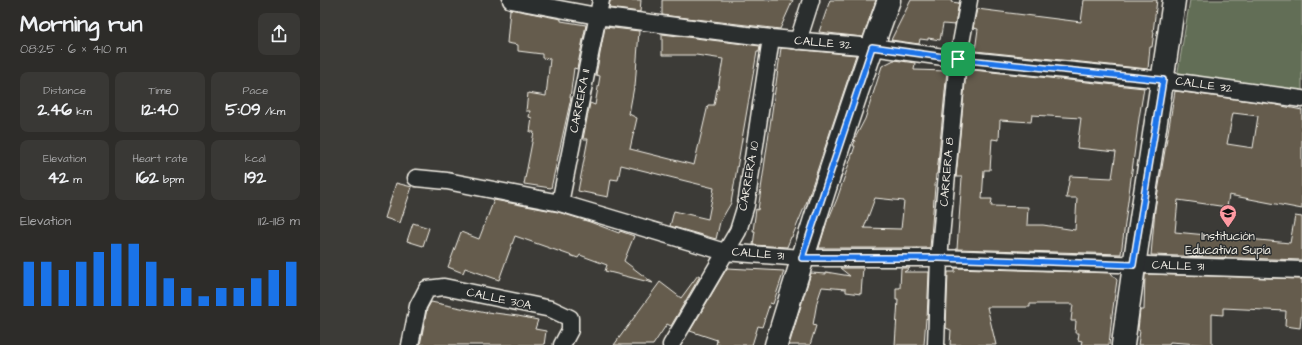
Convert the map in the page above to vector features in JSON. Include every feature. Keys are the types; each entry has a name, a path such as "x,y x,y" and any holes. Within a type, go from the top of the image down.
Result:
{"main road":[{"path":"776,345 802,258 889,0"},
{"path":"1123,345 1133,265 1163,80 1174,0"}],"street":[{"name":"CALLE 32","path":"511,0 597,16 771,38 872,47 958,59 1163,80 1302,99"},
{"name":"CARRERA 11","path":"560,203 601,0"},
{"path":"798,40 811,0"},
{"name":"CARRERA 8","path":"936,345 939,258 958,59 969,0"},
{"name":"CARRERA 10","path":"671,345 738,231 746,205 771,38"},
{"name":"CALLE 31","path":"416,178 447,181 560,203 726,252 802,258 939,258 1302,270"},
{"name":"CALLE 30A","path":"410,345 418,306 427,289 444,287 551,309 570,318 570,330 562,345"}],"green space":[{"path":"1190,0 1302,0 1302,92 1177,77"}],"building":[{"path":"610,0 641,0 640,12 609,8"},
{"path":"662,0 793,0 780,29 662,15"},
{"path":"830,0 876,0 863,37 819,32"},
{"path":"911,0 952,0 951,2 959,3 955,25 943,24 940,40 928,38 928,40 920,39 919,44 891,40"},
{"path":"1084,0 1157,0 1148,69 975,51 978,29 973,28 977,9 1081,22"},
{"path":"510,9 561,19 561,21 586,25 577,69 574,68 571,98 551,188 524,184 534,132 530,132 532,118 529,117 530,111 526,111 528,93 546,96 550,59 542,58 542,54 518,51 518,45 507,43"},
{"path":"605,27 639,31 635,87 629,114 637,118 630,149 694,165 708,105 714,105 723,59 696,55 662,55 662,34 760,46 759,52 757,52 731,203 720,222 716,239 670,226 674,211 708,219 714,188 621,165 618,180 611,179 608,197 578,191 588,139 583,139 590,103 595,105 600,76 596,75"},
{"path":"781,48 856,55 807,201 787,247 753,245 756,209 758,210"},
{"path":"894,60 915,63 914,70 947,71 930,248 819,248 828,218 837,199 855,146 853,146 854,140 865,119 882,66","holes":["875,198 904,201 901,229 864,228"]},
{"path":"973,70 1144,88 1121,254 957,249 962,177 956,177 966,73 967,71 973,72","holes":["1032,115 1081,118 1077,148 1116,152 1112,178 1070,176 1066,198 1077,198 1075,230 1043,225 1027,225 1028,207 991,206 992,199 982,199 984,170 990,170 992,139 999,140 1000,120 1031,122"]},
{"path":"1175,91 1272,104 1302,110 1302,209 1229,195 1227,207 1178,200 1175,232 1290,243 1295,216 1302,217 1302,260 1151,255 1155,209","holes":["1233,113 1258,116 1253,148 1227,144"]},
{"path":"396,183 412,187 400,223 385,218"},
{"path":"494,200 558,212 619,233 620,231 634,236 624,261 653,283 605,271 607,265 580,255 578,258 515,236 499,280 465,268 463,273 448,267 461,232 479,239"},
{"path":"413,223 429,228 423,246 407,241"},
{"path":"727,268 784,271 773,304 770,303 762,327 758,326 752,345 716,345 717,340 690,331"},
{"path":"840,268 863,268 861,294 846,292 846,289 822,287 817,302 813,325 816,326 810,345 789,345 811,273 826,274 826,272 850,276"},
{"path":"901,268 910,268 904,272 929,272 927,319 926,318 924,345 895,345 898,300 896,300 896,288 900,288"},
{"path":"955,268 1111,273 1117,280 1109,345 1081,345 1082,341 1078,340 1079,333 1075,333 1076,321 1071,321 1073,304 1030,304 1030,307 987,307 996,345 950,345 951,330 946,328 948,272 955,272"},
{"path":"1145,274 1302,279 1302,309 1300,328 1285,326 1286,311 1223,308 1223,315 1212,314 1212,345 1170,342 1169,345 1138,345 1140,310 1144,310"},
{"path":"698,275 700,276 671,326 667,324 653,345 614,345 660,282 681,298"},
{"path":"431,302 486,313 518,316 538,320 535,329 546,331 544,345 420,345 427,309"}],"place":[{"name":"Institución Educativa Supía","path":"1228,228"}],"route":[{"path":"872,47 958,59 1163,80 1133,265 939,258 802,258 872,47"}]}
